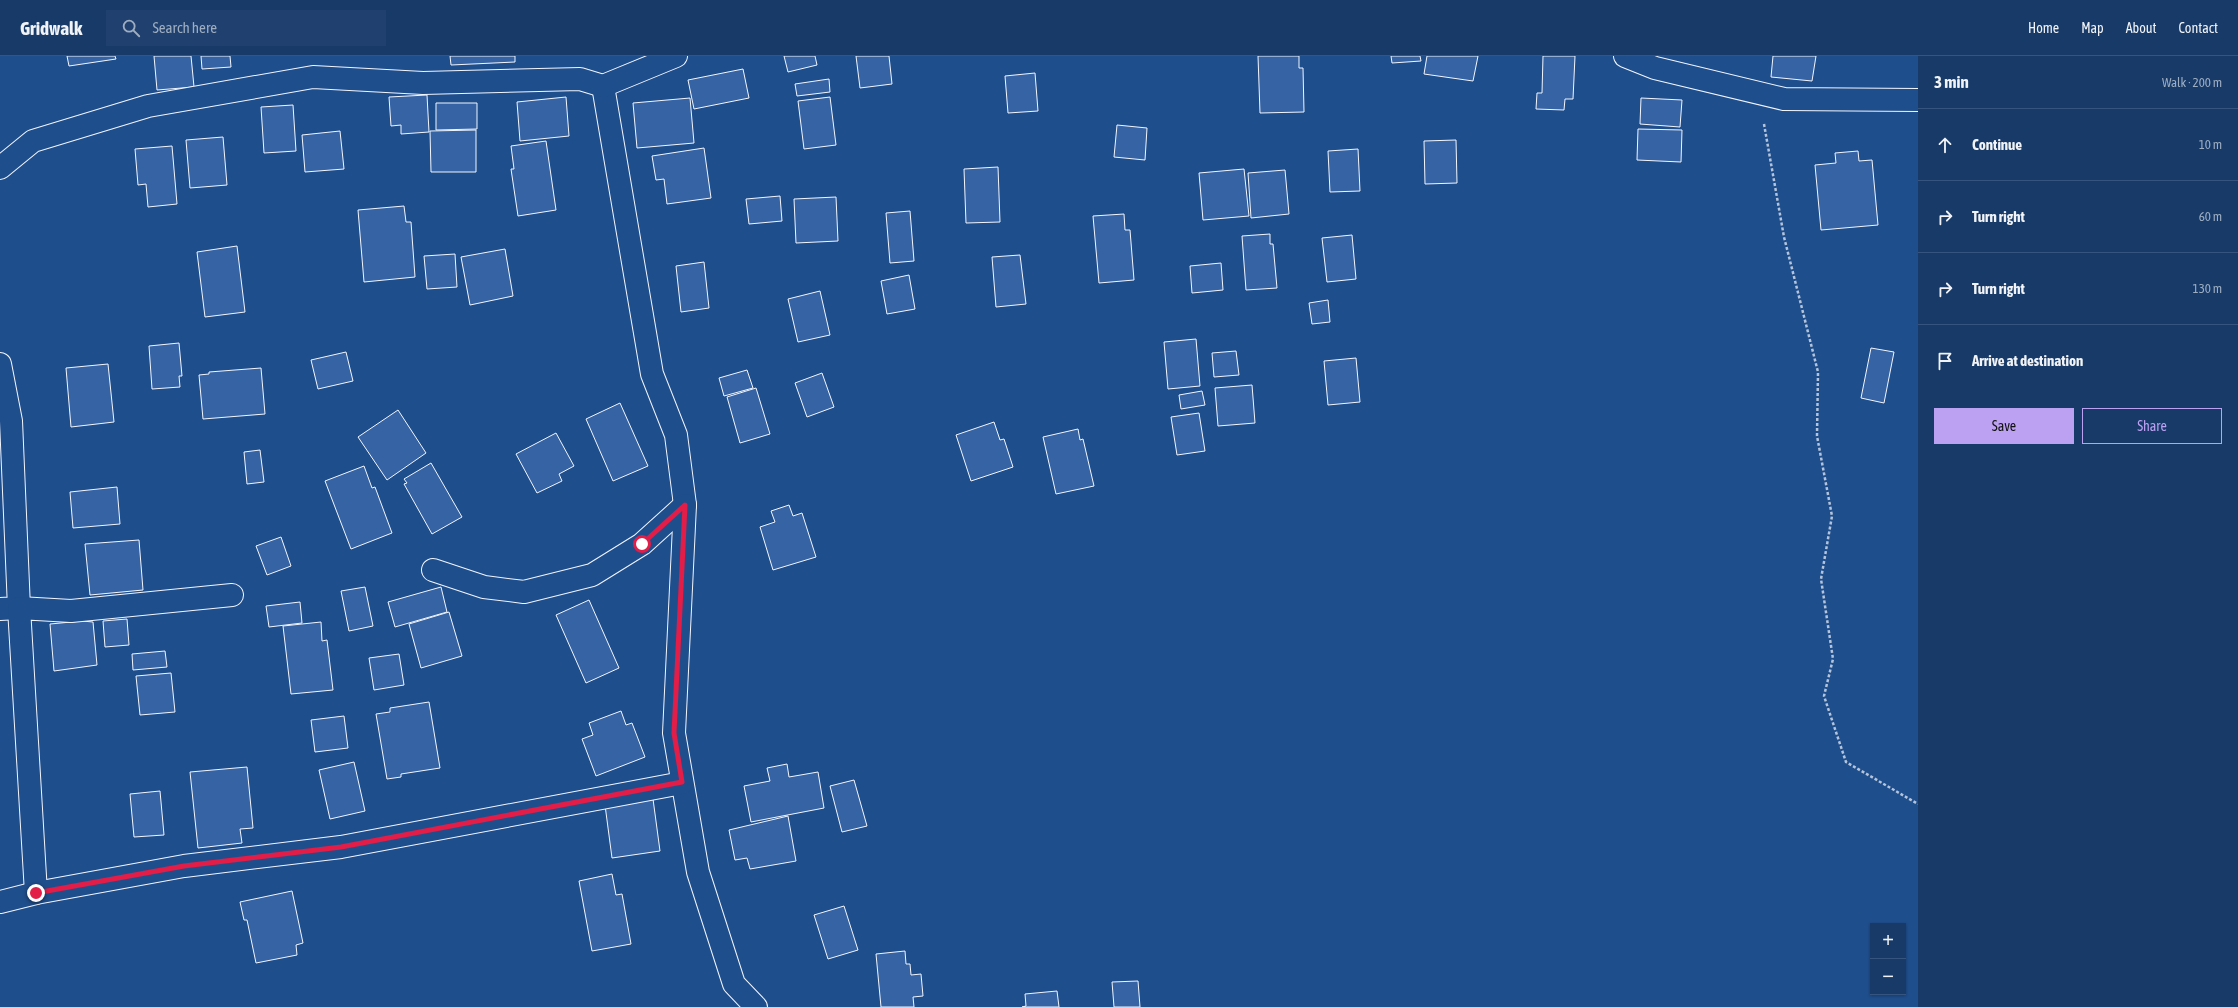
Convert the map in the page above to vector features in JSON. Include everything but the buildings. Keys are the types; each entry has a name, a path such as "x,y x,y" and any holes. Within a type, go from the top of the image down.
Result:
{"street":[{"path":"0,168 33,141 148,106 313,77 424,83 580,79 603,86 676,56"},
{"path":"1625,56 1655,68 1784,98 1918,100"},
{"path":"603,86 652,374 676,435 685,505 674,733 682,782 698,872 714,924 734,984 756,1007"},
{"path":"0,364 11,421 9,608 36,893"},
{"path":"433,570 484,587 524,592 592,575 642,544 685,505"},
{"path":"9,608 71,611 232,595"},
{"path":"0,902 36,893 184,866 341,847 682,782"}],"path":[{"path":"1759,92 1784,237 1818,372 1817,436 1832,516 1821,579 1833,659 1824,696 1846,762 1918,804"}],"route":[{"path":"36,893 184,866 341,847 682,782 674,733 685,505 642,544"}]}
